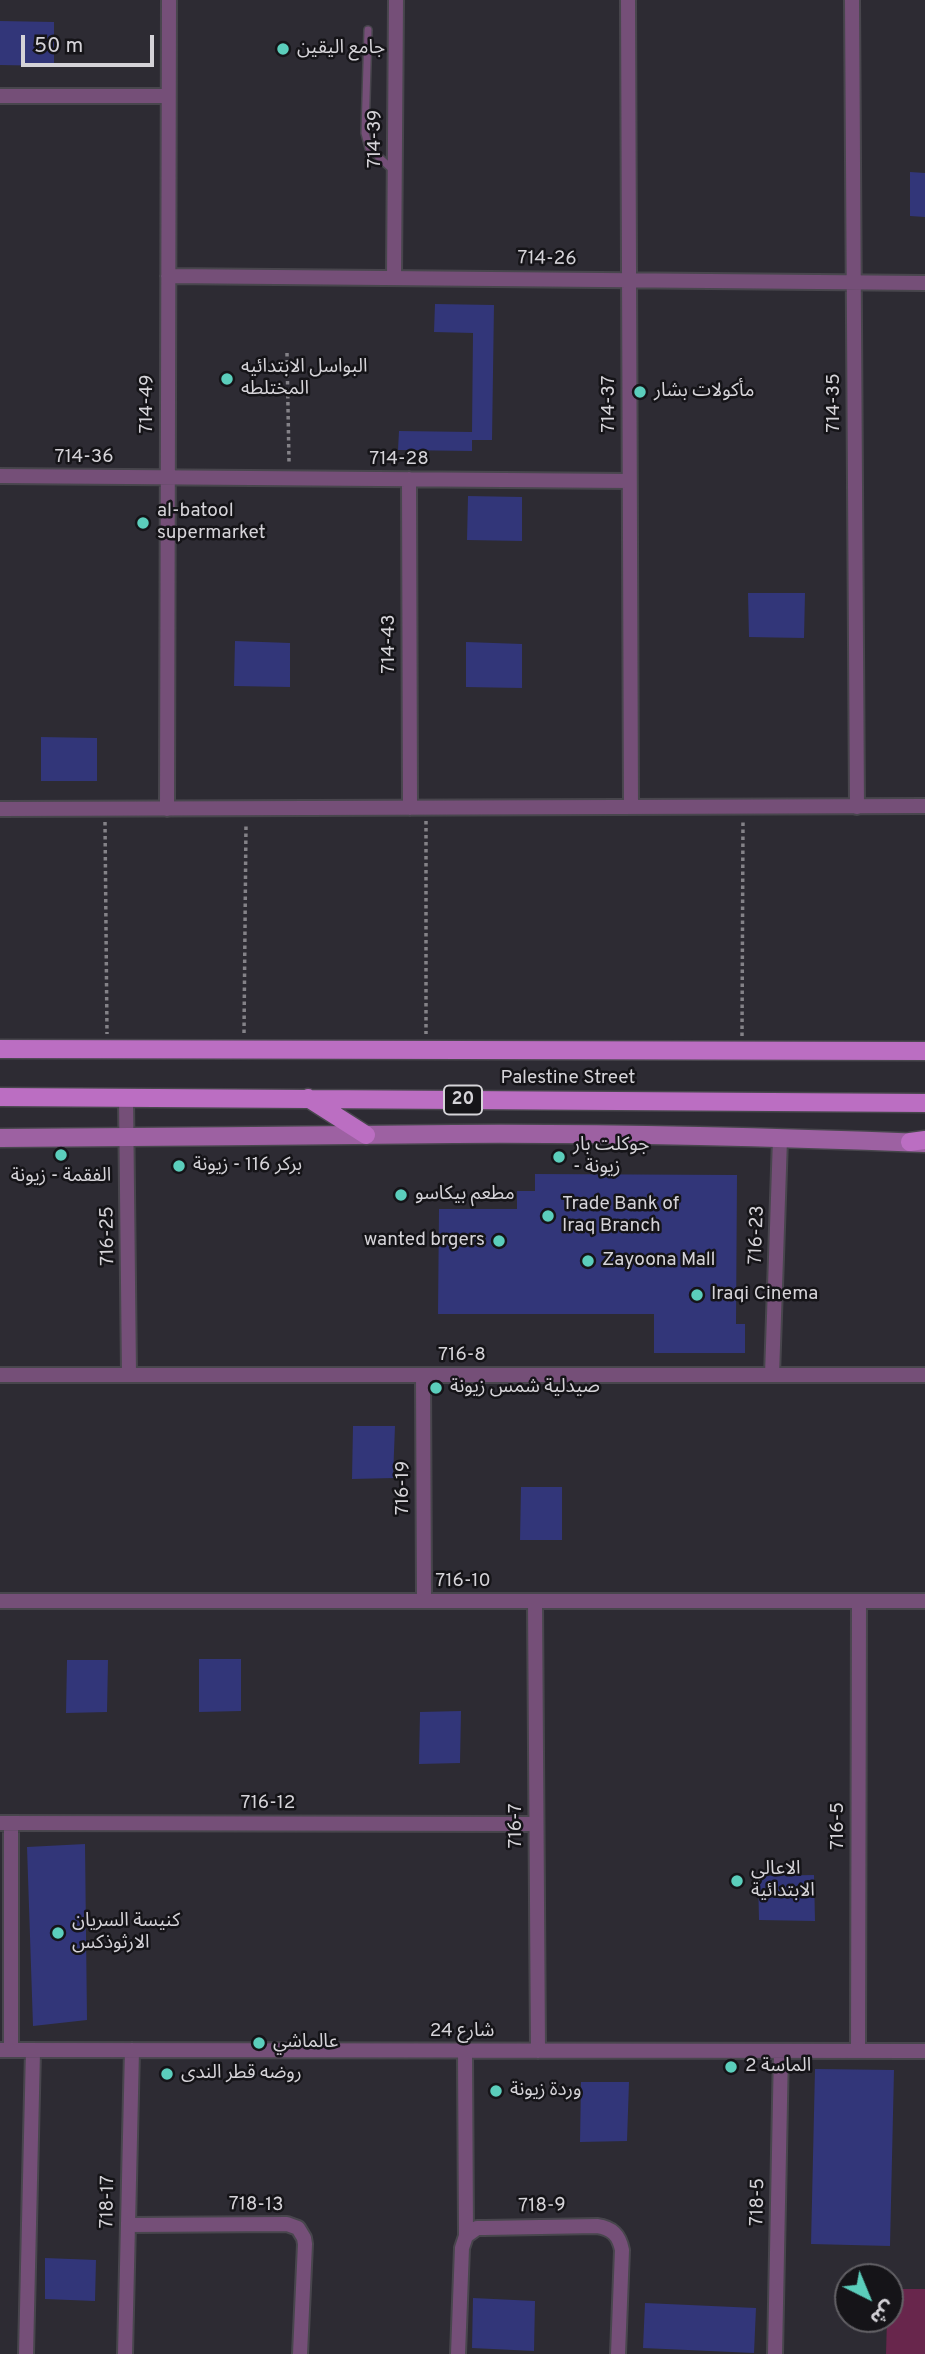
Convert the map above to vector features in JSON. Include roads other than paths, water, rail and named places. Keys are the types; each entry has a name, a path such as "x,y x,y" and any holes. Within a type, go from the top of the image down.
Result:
{"main road":[{"name":"Palestine Street","path":"0,1049 925,1051"},
{"name":"Palestine Street","path":"0,1097 925,1103"},
{"path":"308,1098 366,1135"}],"street":[{"name":"714-49","path":"167,809 169,0"},
{"name":"714-39","path":"394,278 396,0"},
{"name":"714-37","path":"628,0 631,807"},
{"name":"714-35","path":"852,0 857,807"},
{"path":"0,96 168,96"},
{"name":"714-26","path":"168,276 925,283"},
{"name":"714-36","path":"0,476 167,478"},
{"name":"714-28","path":"167,478 629,481"},
{"name":"714-43","path":"409,480 410,808"},
{"path":"0,809 925,806"},
{"name":"716-25","path":"126,1097 129,1375"},
{"path":"0,1138 456,1134 920,1142"},
{"name":"716-23","path":"772,1375 780,1139"},
{"name":"716-8","path":"0,1375 925,1375"},
{"name":"716-19","path":"423,1375 424,1601"},
{"name":"716-10","path":"0,1601 925,1601"},
{"name":"716-7","path":"535,1601 538,2051"},
{"name":"716-5","path":"858,2050 859,1601"},
{"path":"5,1823 6,2050"},
{"name":"716-12","path":"5,1823 536,1824"},
{"name":"شارع 24","path":"6,2050 925,2051"},
{"path":"26,2354 33,2050"},
{"name":"718-17","path":"124,2354 132,2050"},
{"name":"718-5","path":"775,2354 781,2051"},
{"path":"458,2354 462,2248 466,2236 465,2052"},
{"name":"718-13","path":"128,2225 287,2224 298,2228 305,2244 300,2354"},
{"name":"718-9","path":"466,2236 477,2228 597,2226 612,2230 621,2242 622,2250 618,2354"}],"lane":[{"path":"368,30 365,133 369,148 395,172"}],"place":[{"name":"جامع اليقين","path":"283,49"},
{"name":"البواسل الابتدائيه المختلطه","path":"227,379"},
{"name":"مأكولات بشار","path":"640,392"},
{"name":"al-batool supermarket","path":"143,523"},
{"name":"الفقمة - زيونة","path":"61,1155"},
{"name":"جوكلت بار - زيونة","path":"559,1157"},
{"name":"بركر 116 - زيونة","path":"179,1166"},
{"name":"مطعم بيكاسو","path":"401,1195"},
{"name":"Trade Bank of Iraq Branch","path":"548,1216"},
{"name":"wanted brgers","path":"499,1241"},
{"name":"Zayoona Mall","path":"588,1261"},
{"name":"Iraqi Cinema","path":"697,1295"},
{"name":"صيدلية شمس زيونة","path":"436,1388"},
{"name":"الاعالي الابتدائية","path":"737,1881"},
{"name":"كنيسة السريان الارثوذكس","path":"58,1933"},
{"name":"عالماشي","path":"259,2043"},
{"name":"الماسة 2","path":"731,2067"},
{"name":"روضه قطر الندى","path":"167,2074"},
{"name":"وردة زيونة","path":"496,2091"}]}
